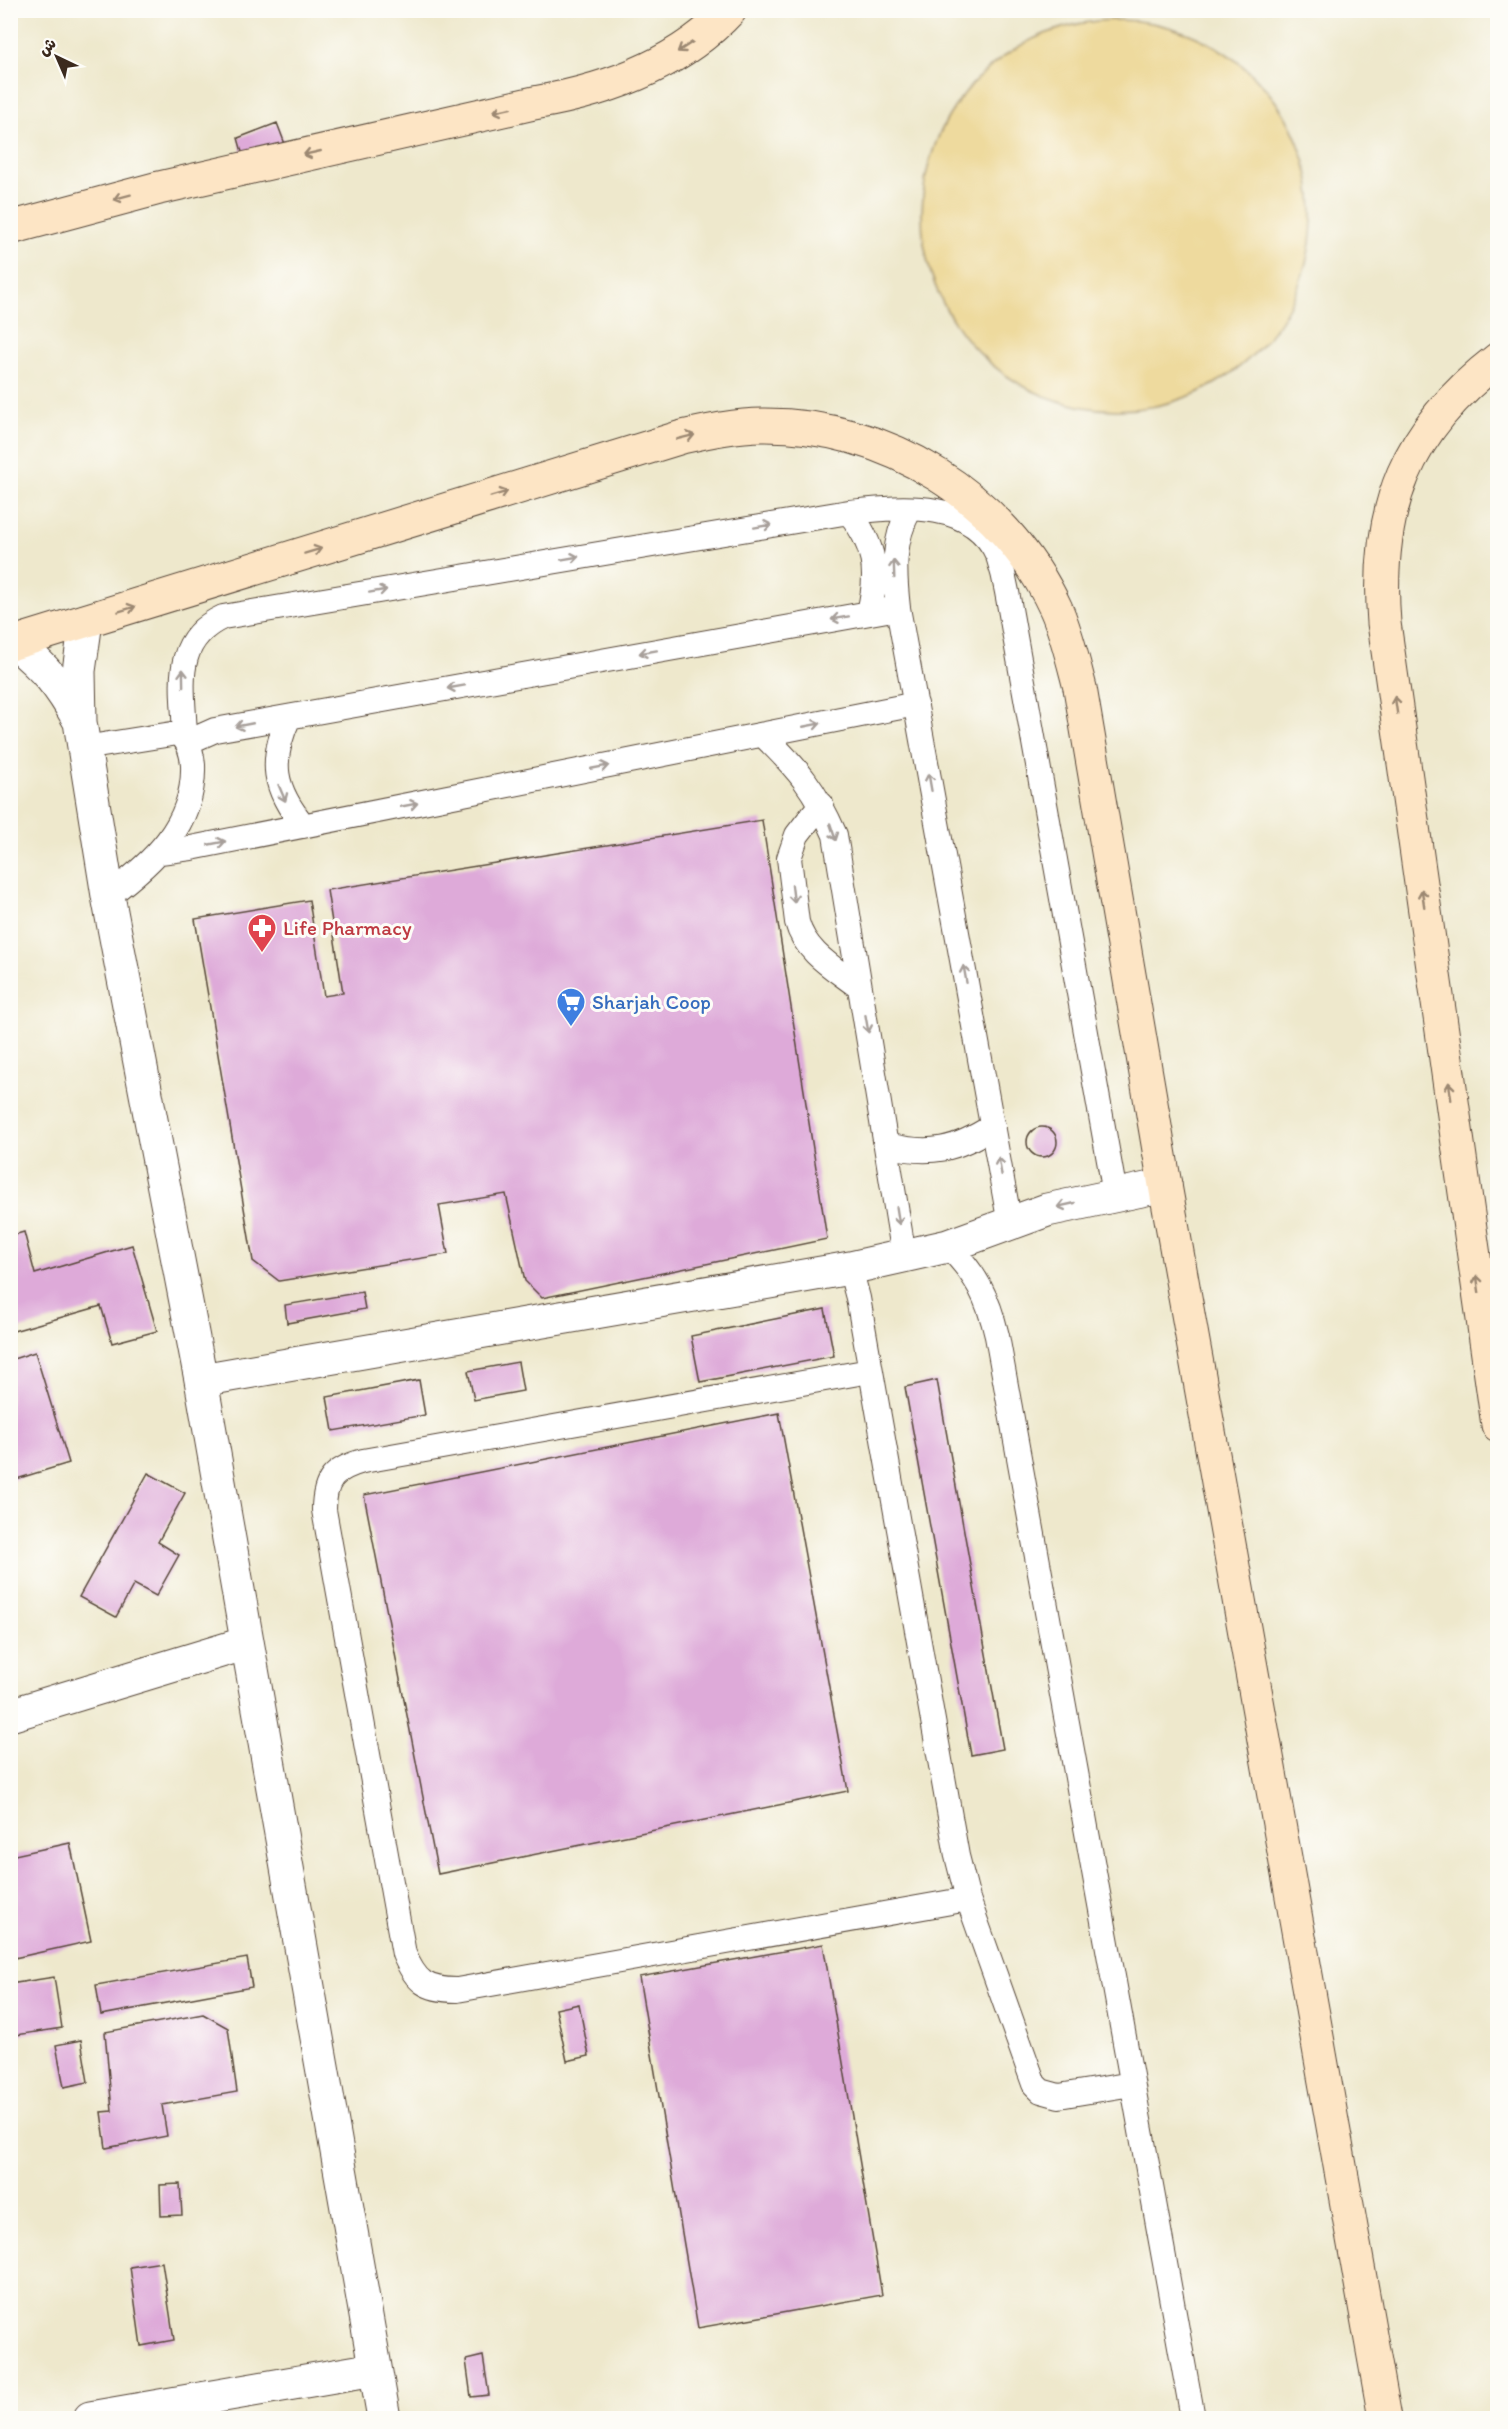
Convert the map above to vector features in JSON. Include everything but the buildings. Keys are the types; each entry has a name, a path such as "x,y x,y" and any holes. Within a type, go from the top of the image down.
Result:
{"main road":[{"path":"10,228 159,188 534,103 576,96 617,83 656,65 692,43 730,10"},
{"path":"1497,359 1471,379 1445,407 1422,438 1404,472 1391,508 1383,546 1381,584 1384,623 1497,1425"},
{"path":"13,643 682,437 722,428 762,425 803,427 842,433 881,446 918,462 952,483 984,510 1012,540 1036,573 1056,609 1070,648 1080,688 1165,1185 1385,2418"}],"street":[{"path":"86,621 79,671 82,735 108,896 201,1380 384,2418"},
{"path":"13,643 41,664 64,691 82,735"},
{"path":"201,1380 850,1268 948,1246 1047,1210 1165,1185"},
{"path":"10,1715 247,1644"},
{"path":"90,2418 375,2369"}],"lane":[{"path":"910,508 897,539 894,558 898,608 1010,1224"},
{"path":"108,896 160,852 172,837 189,801 193,782 193,762 186,739 183,669 186,651 195,636 207,624 223,617 849,512 910,508 950,513 970,523 984,535 997,555 1004,578 1115,1194"},
{"path":"849,512 870,546 875,590 869,612"},
{"path":"82,735 174,733 186,739 215,730 898,608"},
{"path":"160,852 304,826 916,704"},
{"path":"289,717 279,739 276,762 279,786 289,808 304,826"},
{"path":"763,735 807,781 822,804 835,835 904,1256"},
{"path":"822,804 797,835 789,858 797,922 810,948 860,988"},
{"path":"887,1145 908,1150 930,1151 952,1148 993,1126"},
{"path":"948,1246 966,1264 981,1286 991,1310 997,1336 1193,2418"},
{"path":"850,1268 858,1298 957,1856 968,1899 1034,2084 1041,2091 1059,2096 1132,2084"},
{"path":"870,1371 363,1461 346,1466 333,1477 324,1492 324,1510 404,1954 411,1971 423,1984 440,1990 457,1990 968,1899"}],"sand":[{"path":"1117,20 1155,23 1192,35 1225,53 1255,77 1279,107 1297,140 1309,177 1312,215 1309,253 1297,290 1279,323 1255,353 1225,377 1192,395 1155,407 1117,410 1079,407 1042,395 1009,377 979,353 955,323 937,290 925,253 922,215 925,177 937,140 955,107 979,77 1009,53 1042,35 1079,23"}],"place":[{"name":"Life Pharmacy","path":"262,954"},
{"name":"Sharjah Coop","path":"571,1028"}]}
